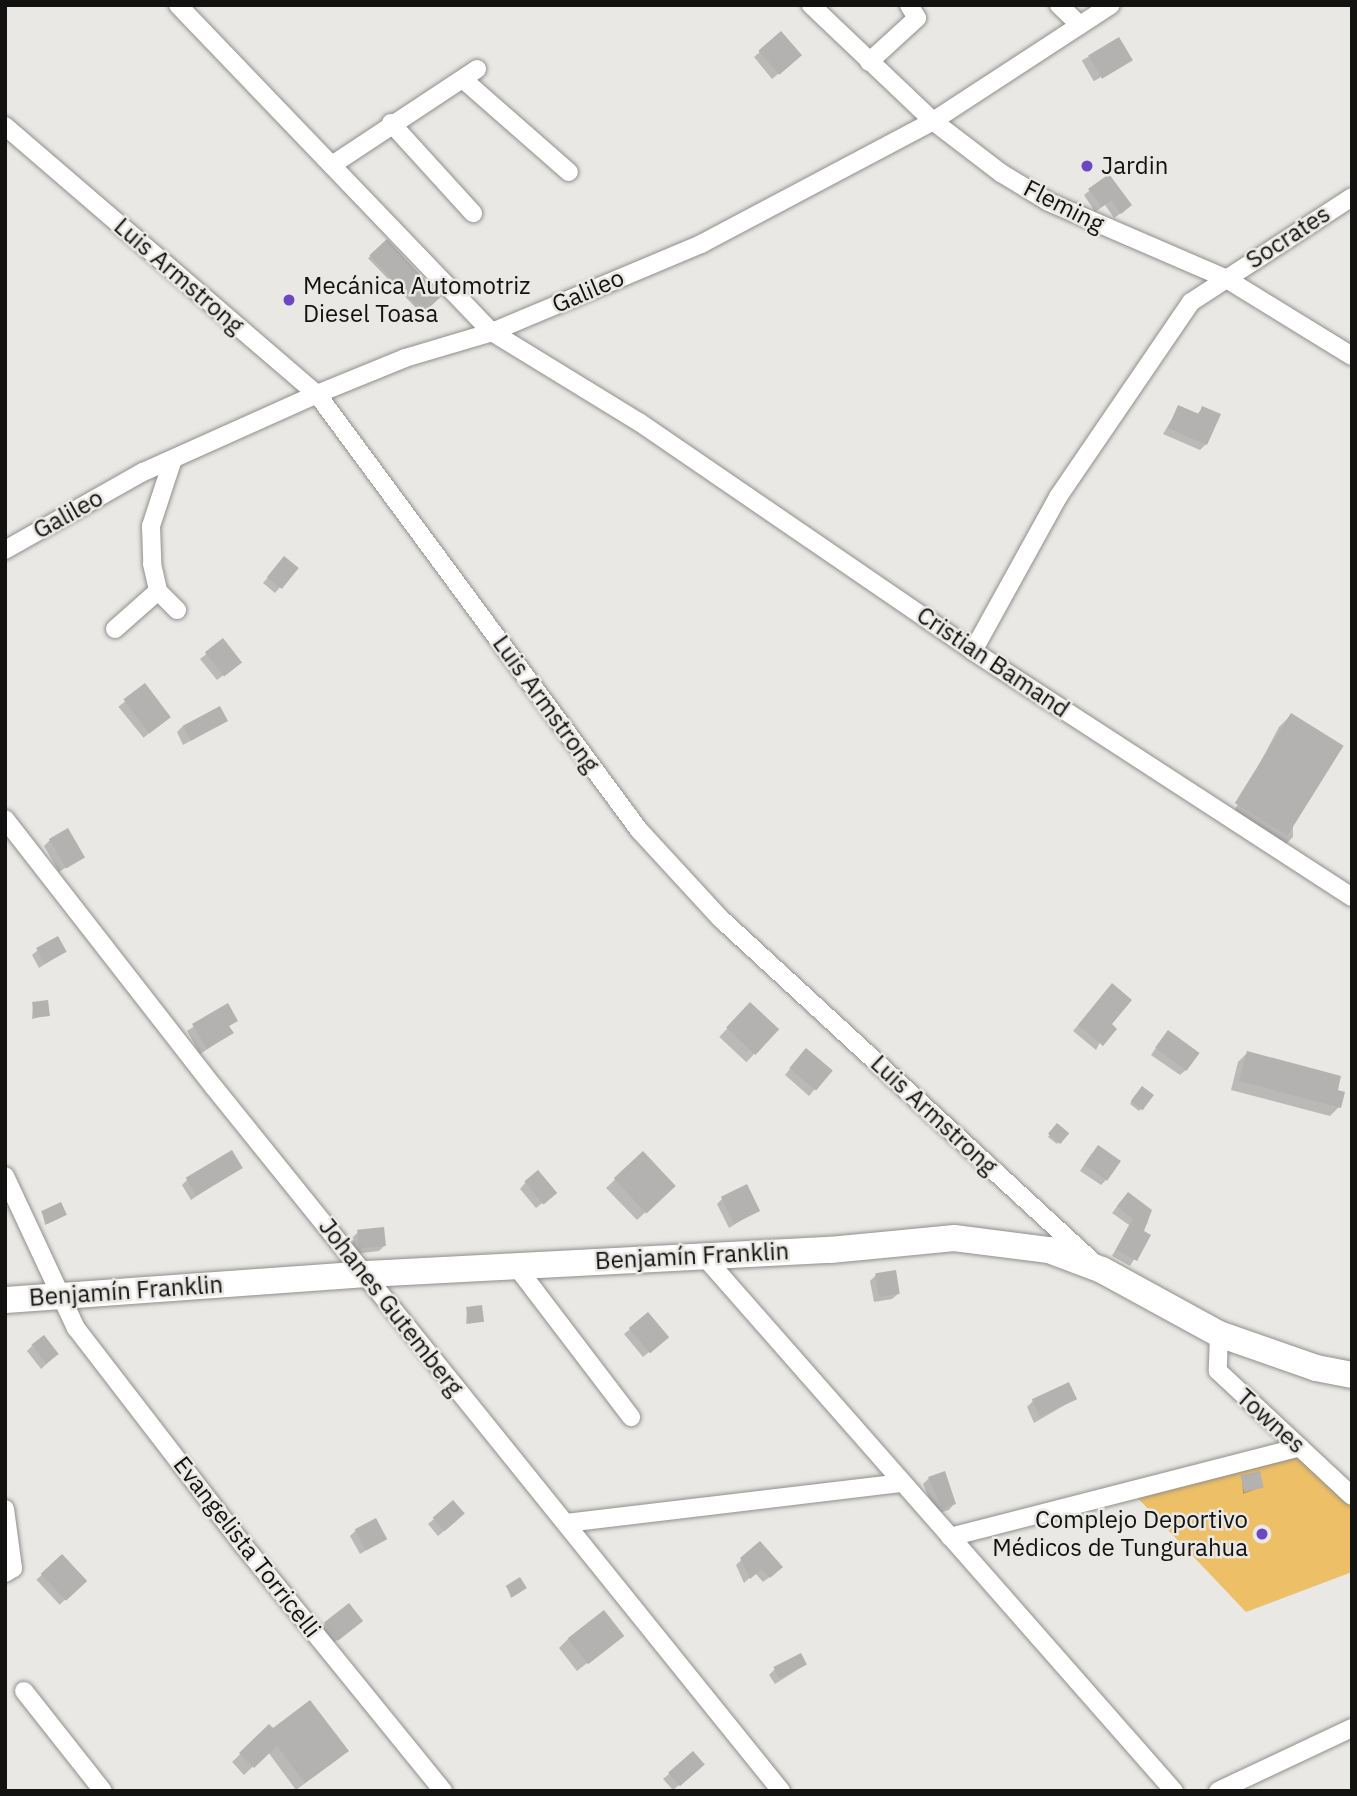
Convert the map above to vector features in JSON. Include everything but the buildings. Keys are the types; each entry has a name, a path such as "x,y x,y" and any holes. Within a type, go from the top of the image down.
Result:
{"street":[{"name":"Cristian Bamand","path":"178,5 492,332 639,422 973,651 1352,897"},
{"name":"Fleming","path":"811,5 933,121 1001,173 1049,202 1225,278 1352,356"},
{"path":"869,62 917,18 909,5"},
{"path":"1059,5 1080,25"},
{"name":"Galileo","path":"5,550 173,459 317,394 405,358 492,332 701,244 933,121 1111,5"},
{"path":"332,165 391,123 471,75 569,172"},
{"path":"391,123 473,213"},
{"name":"Luis Armstrong","path":"5,126 317,394 639,830 720,918 1102,1270"},
{"name":"Socrates","path":"973,651 1058,497 1191,302 1352,197"},
{"path":"173,459 151,526 158,591 177,610"},
{"path":"115,629 158,591"},
{"name":"Johanes Gutemberg","path":"5,819 781,1791"},
{"name":"Evangelista Torricelli","path":"5,1176 76,1328 227,1524 443,1791"},
{"name":"Benjamín Franklin","path":"5,1300 367,1274 702,1254 830,1250 954,1237 1049,1250 1102,1270 1219,1334 1317,1368 1352,1375"},
{"path":"702,1254 1174,1791"},
{"path":"516,1265 631,1417"},
{"name":"Townes","path":"1219,1334 1218,1371 1352,1496"},
{"path":"950,1536 1300,1447"},
{"path":"566,1523 904,1483"},
{"path":"5,1509 13,1567 5,1573"},
{"path":"24,1691 103,1791"},
{"path":"1218,1791 1352,1728"}],"shaded area":[{"name":"Complejo Deportivo Médicos de Tungurahua","path":"1300,1447 1352,1496 1352,1572 1246,1612 1131,1491"}],"place":[{"name":"Jardin","path":"1087,166"},
{"name":"Mecánica Automotriz Diesel Toasa","path":"289,300"},
{"name":"Complejo Deportivo Médicos de Tungurahua","path":"1262,1534"}]}
